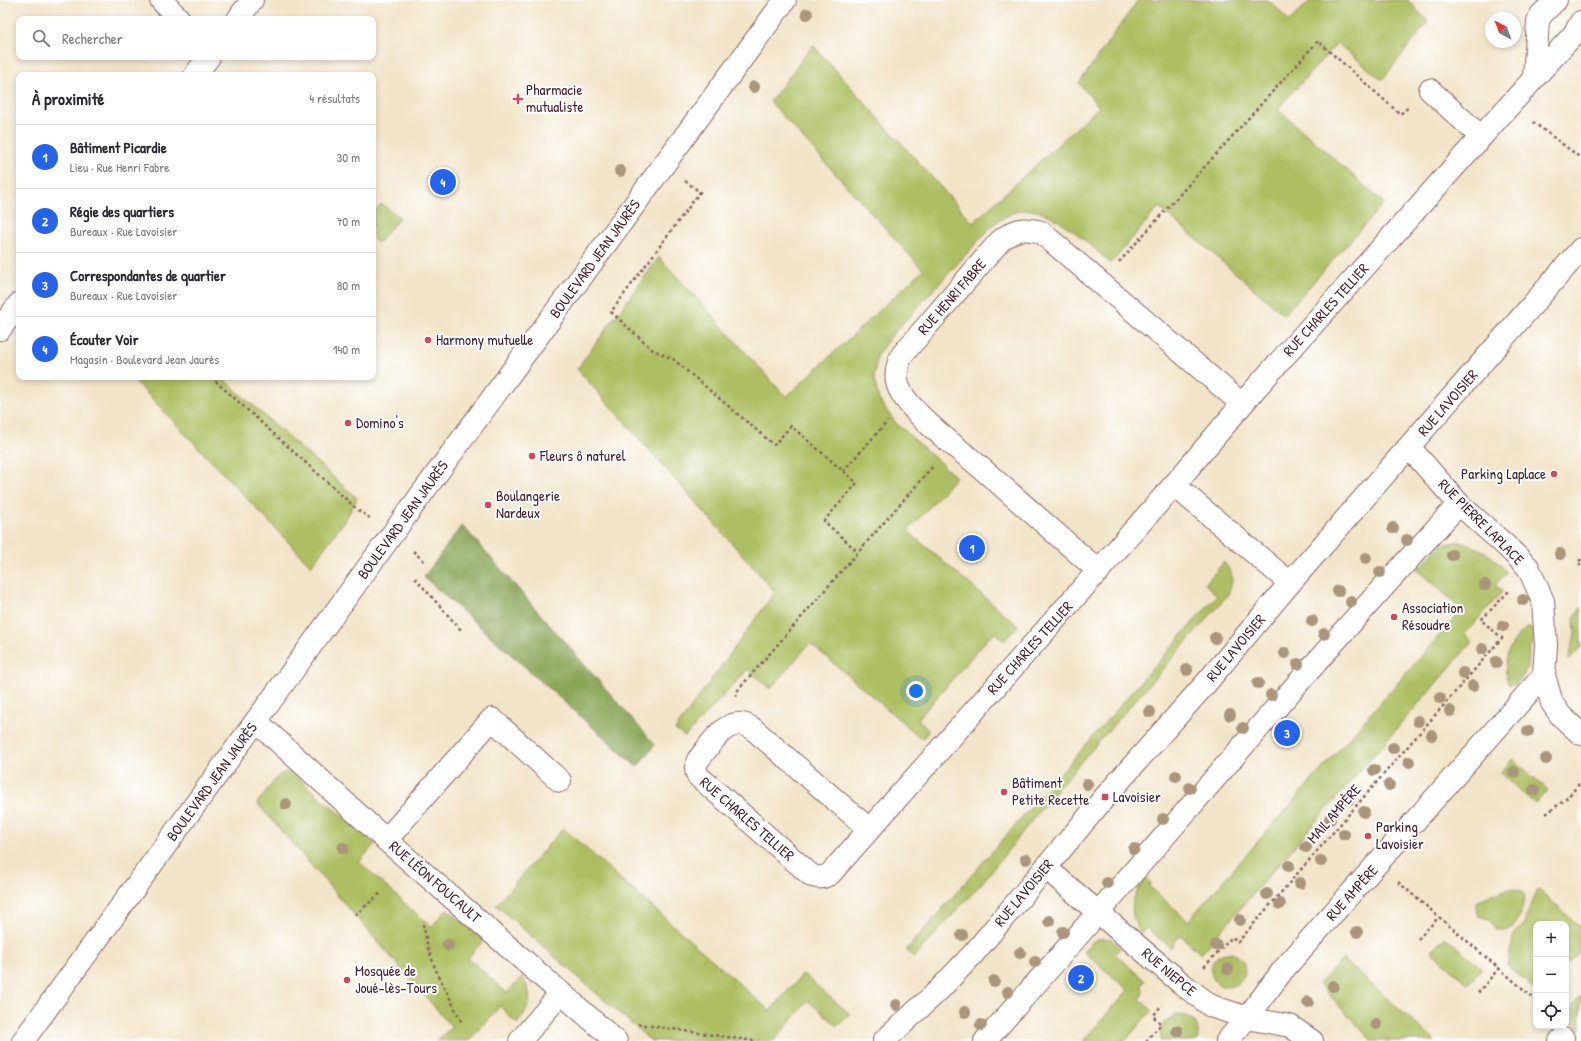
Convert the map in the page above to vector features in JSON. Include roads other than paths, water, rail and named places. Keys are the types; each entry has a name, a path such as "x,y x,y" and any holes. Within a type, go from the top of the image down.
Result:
{"street":[{"path":"161,0 176,16"},
{"path":"240,16 252,0"},
{"name":"BOULEVARD JEAN JAURÈS","path":"23,1041 393,533 785,0"},
{"path":"1534,78 1538,21 1541,15 1556,0"},
{"name":"RUE CHARLES TELLIER","path":"869,829 746,723 737,723 724,729 695,764 695,770 698,776 812,876 818,878 830,874 1174,485 1242,404 1574,34 1581,22"},
{"path":"197,72 207,60"},
{"path":"1430,90 1481,136"},
{"name":"RUE HENRI FABRE","path":"1098,571 952,444 906,401 896,380 898,364 902,355 1000,241 1018,229 1041,232 1242,404"},
{"name":"RUE LAVOISIER","path":"884,1041 940,989 974,953 1290,583 1581,249"},
{"path":"0,329 16,308"},
{"name":"RUE PIERRE LAPLACE","path":"1409,448 1459,504 1503,543 1528,568 1543,601 1546,645 1544,675 1552,703 1561,716 1581,734"},
{"path":"1174,485 1290,583"},
{"path":"985,1041 1099,913 1272,714 1459,504"},
{"name":"RUE AMPÈRE","path":"1227,1041 1247,1018 1282,970 1378,864 1544,675"},
{"path":"386,840 492,719 560,781"},
{"name":"RUE LÉON FOUCAULT","path":"256,721 386,840 609,1035"},
{"name":"RUE NIEPCE","path":"1046,868 1181,983 1211,1006 1247,1018 1290,1026 1312,1041"},
{"path":"520,1041 561,993"}],"place":[{"name":"Pharmacie mutualiste","path":"518,99"},
{"name":"Écouter Voir","path":"443,182"},
{"name":"Harmony mutuelle","path":"428,340"},
{"name":"Domino's","path":"348,423"},
{"name":"Fleurs ô naturel","path":"532,456"},
{"name":"Parking Laplace","path":"1554,474"},
{"name":"Boulangerie Nardeux","path":"488,505"},
{"name":"Bâtiment Picardie","path":"972,548"},
{"name":"Association Résoudre","path":"1394,617"},
{"name":"Correspondantes de quartier","path":"1287,733"},
{"name":"Bâtiment Petite Recette","path":"1004,792"},
{"name":"Lavoisier","path":"1105,797"},
{"name":"Parking Lavoisier","path":"1368,836"},
{"name":"Régie des quartiers","path":"1081,978"},
{"name":"Mosquée de Joué-lès-Tours","path":"347,980"}]}
